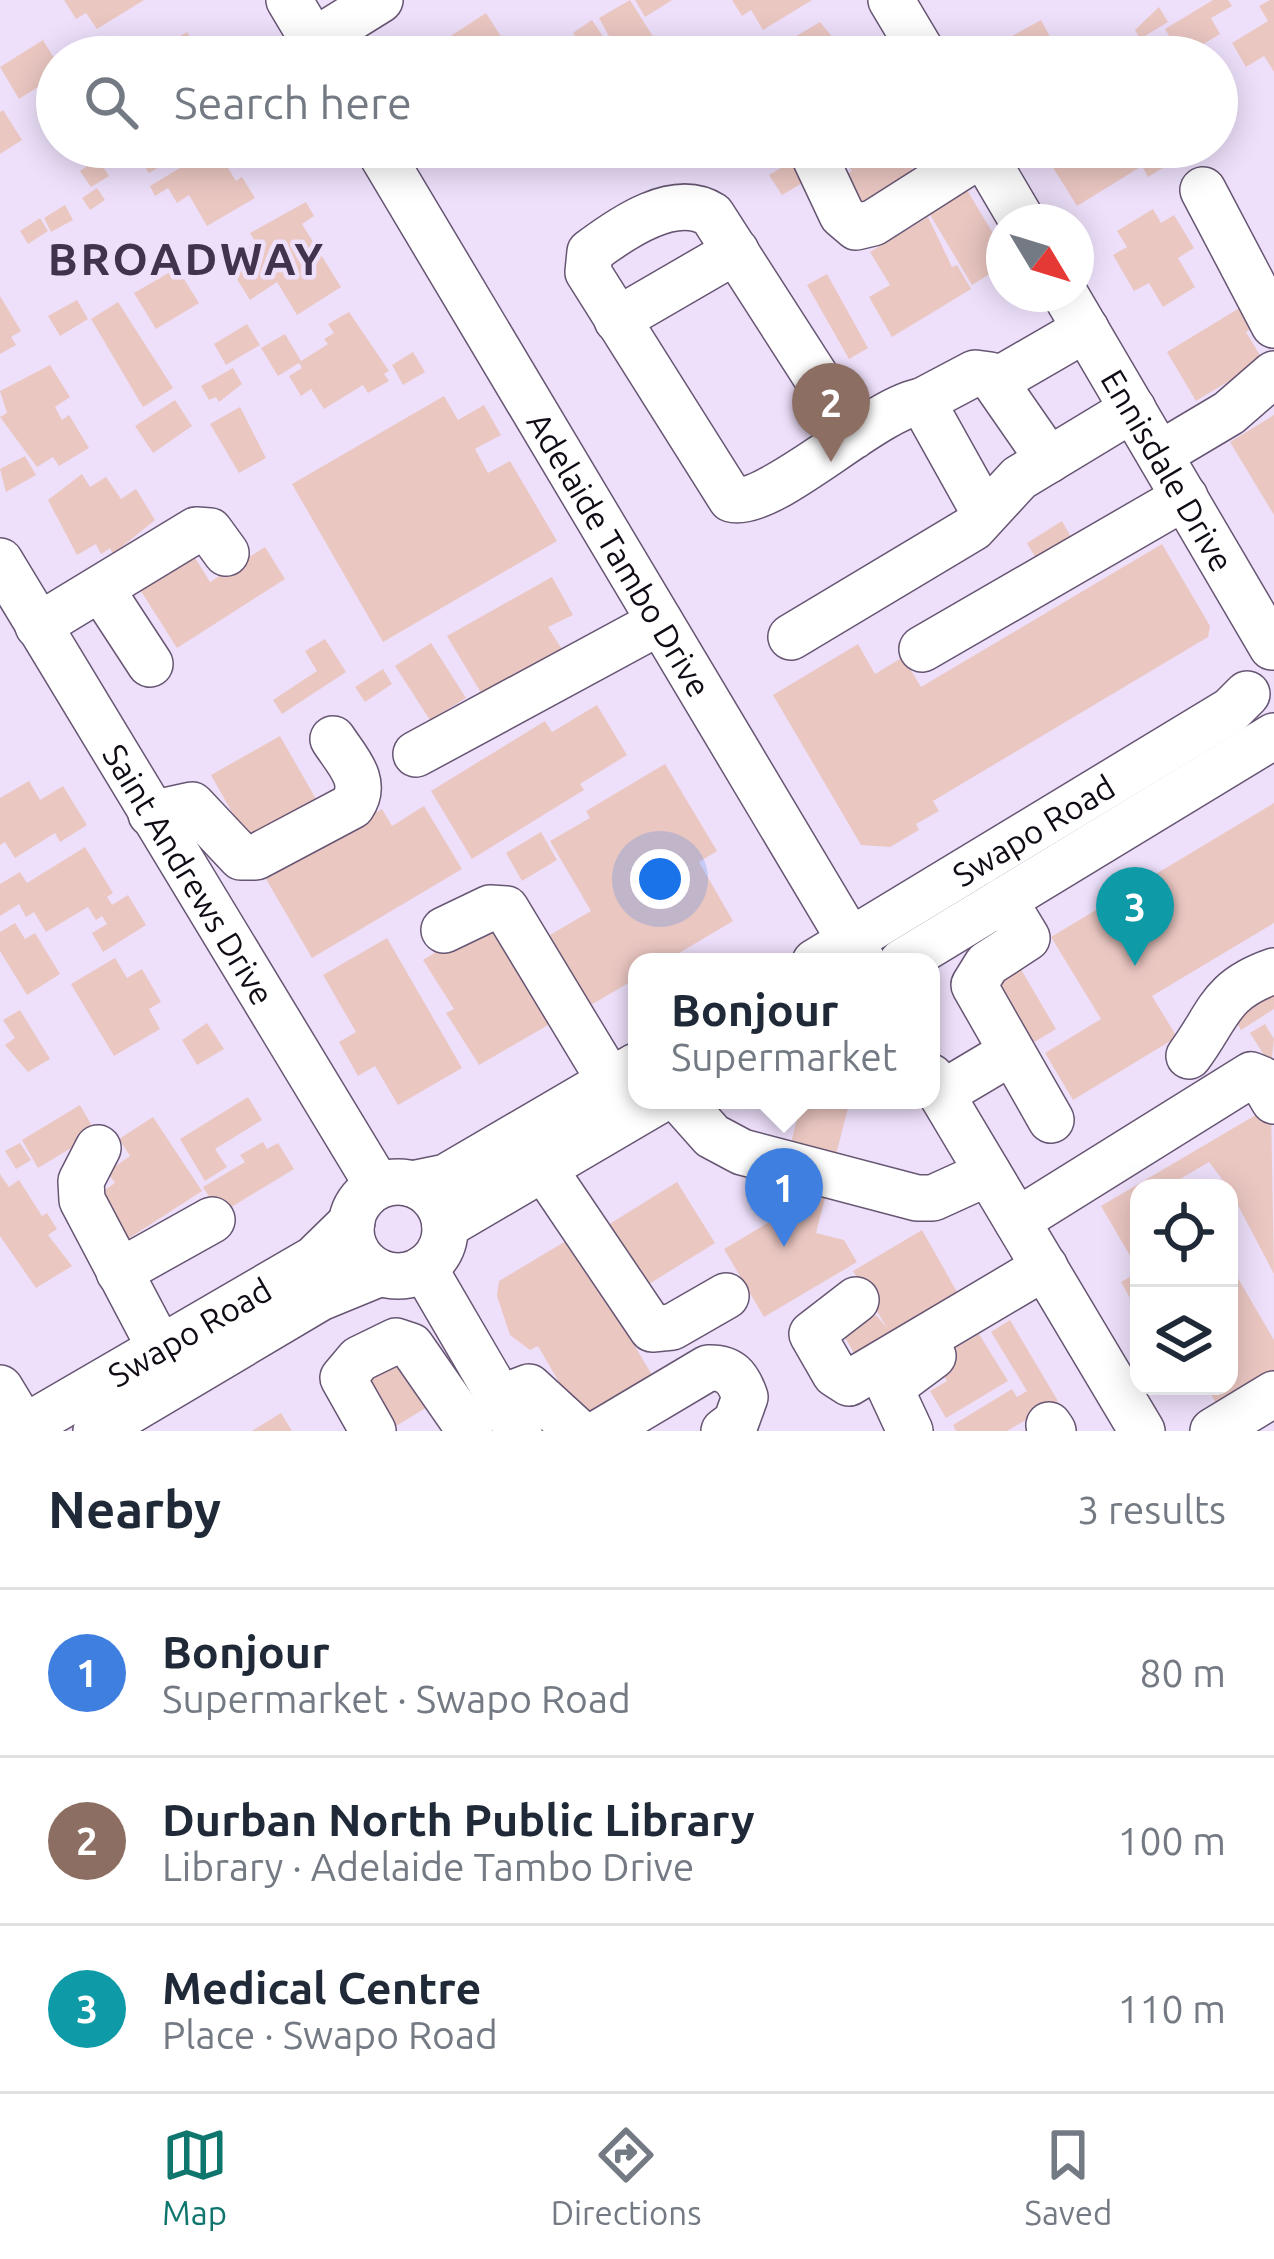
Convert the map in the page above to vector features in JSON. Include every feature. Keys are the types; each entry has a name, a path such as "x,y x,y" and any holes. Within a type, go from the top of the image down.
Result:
{"street":[{"path":"290,0 311,36"},
{"path":"335,36 380,0"},
{"path":"891,0 912,36"},
{"name":"Adelaide Tambo Drive","path":"390,168 660,622 842,953"},
{"path":"820,168 842,215 856,227 873,223 954,168"},
{"path":"992,168 1012,204"},
{"path":"1203,190 1274,326"},
{"path":"854,436 712,215 687,204 672,206 590,252 588,272 725,492 738,501 752,500 854,436 894,409 975,373 996,381 1049,460"},
{"path":"617,320 736,251"},
{"path":"996,381 1076,312"},
{"name":"Ennisdale Drive","path":"1076,312 1273,647"},
{"path":"1160,454 1229,413 1274,374"},
{"path":"922,400 985,514"},
{"path":"791,637 974,528 1004,490 1133,409"},
{"path":"922,649 1185,497"},
{"path":"38,626 196,530 209,531 226,553"},
{"name":"Saint Andrews Drive","path":"0,561 381,1197"},
{"path":"100,589 150,664"},
{"path":"416,754 660,622"},
{"path":"1273,647 1250,675 1247,694 1256,718 1274,734"},
{"name":"Swapo Road","path":"846,953 1231,710 1247,694"},
{"name":"Swapo Road","path":"917,953 1274,734"},
{"path":"151,814 192,805 241,856 256,857 352,806 358,798 359,779 333,740"},
{"path":"1004,899 1027,938 987,964 974,985 1051,1120"},
{"path":"444,930 490,908 506,909 624,1073"},
{"path":"1189,1057 1220,1003 1232,991 1274,971"},
{"path":"940,1083 1010,1053"},
{"name":"Swapo Road","path":"23,1430 314,1259 381,1197 446,1177 624,1073"},
{"path":"1017,1221 1252,1075 1261,1079 1274,1101"},
{"path":"940,1092 1142,1431"},
{"path":"445,1226 644,1109"},
{"path":"688,1109 712,1136 742,1152 916,1198 933,1198 988,1173"},
{"path":"98,1148 79,1191 160,1348"},
{"path":"542,1166 652,1330 672,1327 726,1296"},
{"path":"403,1271 440,1250 445,1226 435,1200 381,1197 357,1253 403,1271 499,1422"},
{"path":"119,1272 212,1220"},
{"name":"Swapo Road","path":"96,1431 320,1298 403,1271"},
{"path":"856,1300 812,1334 835,1374 849,1383 1048,1274"},
{"path":"910,1431 892,1397 896,1379 1048,1274"},
{"path":"373,1431 343,1378 359,1359 396,1341 411,1346 499,1422"},
{"path":"602,1431 708,1368 719,1367 740,1381 746,1397 736,1422 724,1431"},
{"path":"0,1388 23,1430"},
{"path":"499,1422 529,1388 577,1431"},
{"path":"1213,1431 1274,1394"}],"building":[{"path":"64,0 144,0 97,29 86,13 76,19"},
{"path":"630,0 653,36 609,36 599,18"},
{"path":"635,0 672,0 645,17"},
{"path":"732,0 812,0 763,30 751,10 742,16"},
{"path":"1213,0 1228,0 1232,6 1211,18 1220,34 1217,36 1169,36 1165,29"},
{"path":"1274,0 1274,72 1264,56 1246,67 1238,53 1238,39 1268,21 1259,6"},
{"path":"1159,7 1168,22 1145,36 1135,30"},
{"path":"486,13 501,36 451,36"},
{"path":"592,20 602,36 575,36 573,33"},
{"path":"1041,20 1050,36 1012,36"},
{"path":"820,22 832,36 796,36"},
{"path":"36,44 36,88 19,99 0,67"},
{"path":"0,112 22,140 0,154"},
{"path":"104,168 109,176 91,187 80,171"},
{"path":"180,168 228,168 236,181 242,177 255,198 207,226 189,195 177,203 168,188 155,196 150,186"},
{"path":"781,168 813,168 817,174 782,195 769,175"},
{"path":"850,168 911,168 923,186 861,225 834,182"},
{"path":"1053,168 1139,168 1076,204"},
{"path":"97,188 105,200 90,210 82,198"},
{"path":"967,190 986,222 986,276 972,285 929,213"},
{"path":"306,202 314,216 302,224 341,287 297,315 277,282 250,300 228,265 255,242 250,233"},
{"path":"65,205 73,220 51,232 44,218"},
{"path":"1153,209 1161,223 1174,215 1194,248 1178,258 1195,287 1163,307 1149,283 1134,291 1113,255 1127,247 1117,231"},
{"path":"928,217 952,267 957,265 971,289 892,337 869,297 890,285 870,252"},
{"path":"40,218 48,231 28,244 20,231"},
{"path":"177,268 199,303 156,329 134,293"},
{"path":"827,274 868,348 849,359 807,285"},
{"path":"0,296 21,331 11,337 16,345 0,354"},
{"path":"77,300 88,319 60,336 48,316"},
{"path":"118,302 173,388 143,407 91,319"},
{"path":"1246,304 1258,325 1246,332 1267,367 1239,375 1196,401 1167,352"},
{"path":"349,312 389,371 384,374 389,381 368,393 363,385 324,409 311,389 301,396 289,376 302,368 299,363 278,376 261,348 285,334 301,361 328,344 324,339 334,333 328,324"},
{"path":"247,324 260,345 226,365 214,344"},
{"path":"413,352 425,372 403,385 392,365"},
{"path":"50,365 70,397 55,407 62,420 69,415 89,448 59,466 53,457 37,467 0,417 7,413 0,391"},
{"path":"233,368 242,384 219,402 216,397 209,400 201,386"},
{"path":"444,396 458,420 484,405 501,435 475,449 488,473 510,461 557,541 383,642 292,484"},
{"path":"175,400 192,426 153,453 135,426"},
{"path":"240,407 266,458 239,473 210,424"},
{"path":"1274,415 1274,515 1230,442"},
{"path":"25,456 36,475 6,492 0,469"},
{"path":"82,474 90,487 106,477 121,499 136,489 155,520 113,554 110,548 101,554 96,544 77,555 48,500"},
{"path":"1062,521 1071,537 1035,557 1027,543"},
{"path":"186,543 210,582 265,547 285,579 177,648 132,577"},
{"path":"1162,544 1210,626 1208,637 933,801 939,811 916,824 919,830 890,847 861,845 773,695 858,644 875,674 903,657 921,687"},
{"path":"552,577 573,615 548,627 568,659 489,706 447,636"},
{"path":"325,639 346,672 282,714 273,700 317,671 305,651"},
{"path":"431,643 466,698 430,720 395,666"},
{"path":"383,669 392,684 365,702 355,687"},
{"path":"597,705 627,755 580,784 584,790 472,859 431,791 545,721 552,732"},
{"path":"280,736 320,806 251,846 211,775"},
{"path":"665,764 717,851 699,862 733,921 679,953 628,953 628,983 584,1009 543,939 591,911 550,841 590,818 586,811"},
{"path":"29,781 40,800 63,786 87,825 60,842 55,833 15,858 5,842 0,845 0,798"},
{"path":"1274,803 1274,923 1152,996 1177,1037 1073,1100 1045,1053 1101,1019 1051,937"},
{"path":"424,806 462,869 312,958 266,879 382,809 392,826"},
{"path":"541,832 557,860 522,881 506,853"},
{"path":"85,847 113,893 107,897 112,905 128,895 146,925 103,952 92,933 107,924 102,916 96,920 88,907 46,932 34,912 26,917 19,904 0,916 0,884 20,872 27,883"},
{"path":"489,919 562,1017 479,1065 446,1013 454,1009 423,960"},
{"path":"15,923 25,939 35,933 60,974 27,995 0,951 0,932"},
{"path":"387,938 462,1068 398,1105 375,1066 358,1076 339,1042 356,1032 323,975"},
{"path":"115,958 127,978 142,969 161,1002 149,1009 160,1029 114,1056 71,984"},
{"path":"1019,966 1056,1029 1021,1050 984,987"},
{"path":"1274,983 1274,1009 1241,1030 1230,1012"},
{"path":"20,1010 50,1059 28,1072 5,1045 15,1038 3,1020"},
{"path":"207,1023 224,1049 197,1065 182,1040"},
{"path":"1265,1024 1274,1039 1271,1066 1250,1033"},
{"path":"248,1097 262,1120 215,1149 227,1167 205,1181 180,1139"},
{"path":"80,1105 96,1133 38,1168 22,1140"},
{"path":"1271,1106 1274,1274 1238,1205 1238,1179 1222,1179 1209,1162 1180,1179 1147,1179"},
{"path":"800,1109 848,1109 816,1233 844,1240 857,1262 764,1317 724,1249 771,1221"},
{"path":"153,1117 202,1191 120,1244 91,1199 115,1183 107,1172 130,1156 119,1139"},
{"path":"263,1142 267,1149 278,1143 294,1169 220,1214 203,1187 245,1162 240,1155"},
{"path":"20,1143 31,1160 16,1169 5,1151"},
{"path":"0,1174 9,1187 19,1180 42,1216 47,1213 57,1229 48,1235 72,1266 36,1288 0,1236"},
{"path":"677,1182 715,1243 633,1294 595,1233"},
{"path":"1130,1189 1130,1256 1101,1206"},
{"path":"922,1230 965,1306 862,1367 843,1334 876,1315 887,1328 853,1271"},
{"path":"571,1238 652,1375 580,1418 538,1346 530,1350 510,1335 497,1296 499,1281"},
{"path":"1130,1277 1130,1298 1121,1282"},
{"path":"1238,1278 1274,1340 1274,1375 1219,1408 1211,1395 1238,1395"},
{"path":"1010,1320 1058,1401 1007,1431 956,1431 953,1425 1012,1389 1017,1397 1027,1391 991,1332"},
{"path":"979,1334 1008,1381 946,1418 930,1391 947,1381 934,1361"},
{"path":"402,1352 432,1404 388,1431 351,1382"},
{"path":"281,1413 292,1431 252,1431"}],"place":[{"name":"Durban North Public Library","path":"831,462"},
{"name":"Medical Centre","path":"1135,966"},
{"name":"Bonjour","path":"784,1247"}],"district":[{"name":"BROADWAY","path":"187,258"}]}
